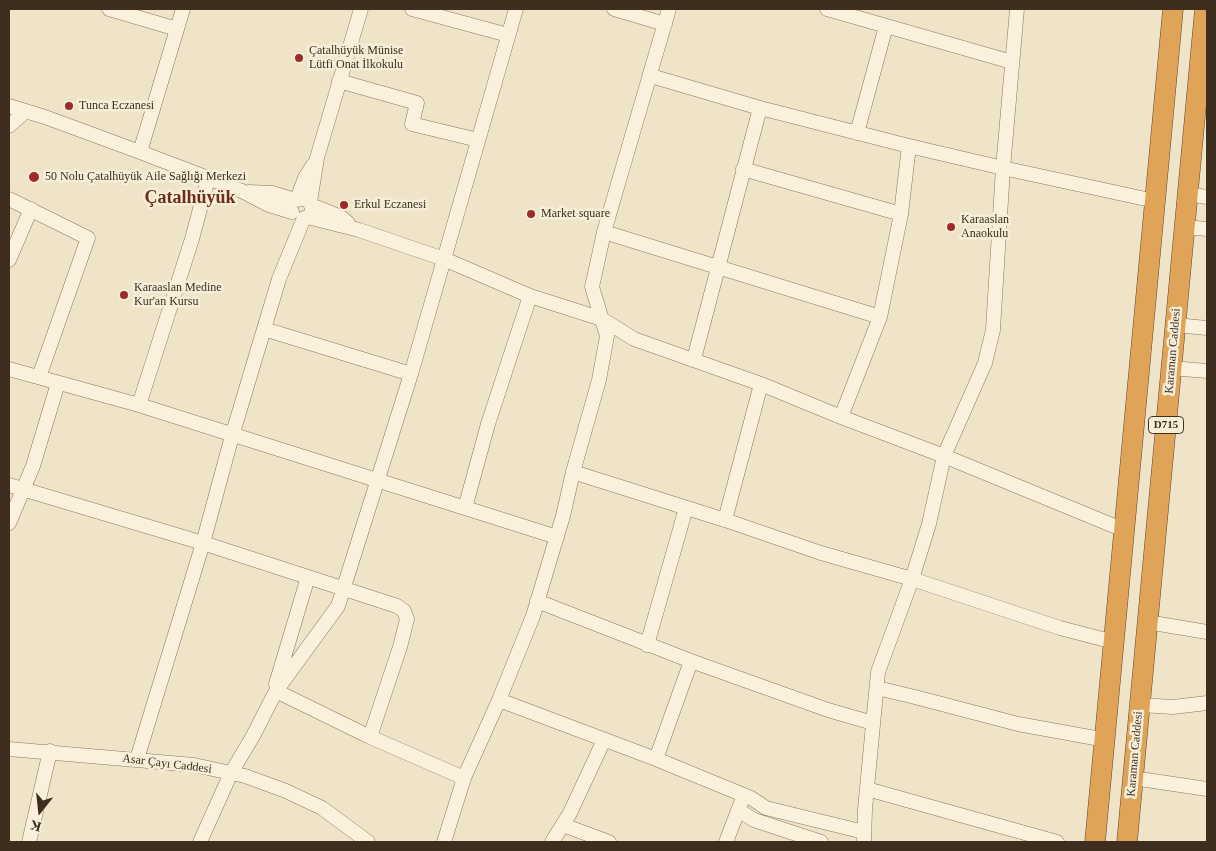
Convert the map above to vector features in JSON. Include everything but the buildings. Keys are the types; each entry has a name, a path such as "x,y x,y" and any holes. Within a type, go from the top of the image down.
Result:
{"highway":[{"name":"D715","path":"1095,842 1173,9"},
{"name":"Karaman Caddesi","path":"1127,842 1205,9"}],"street":[{"path":"109,9 177,29"},
{"path":"140,152 184,9"},
{"path":"137,760 203,543 232,436 279,278 361,9"},
{"path":"412,9 508,35"},
{"path":"200,842 230,773 274,695 338,606 410,374 516,9"},
{"path":"614,9 665,24"},
{"path":"444,842 464,778 538,600 557,537 599,380 607,336 592,287 604,232 669,9"},
{"path":"827,9 1012,62"},
{"path":"498,700 656,759 751,798 766,808 864,837 866,790 878,672 912,579 929,524 944,456 985,363 993,330 1003,168 1017,9"},
{"path":"857,133 886,26"},
{"path":"651,76 760,108 909,146 1155,201"},
{"path":"339,81 417,103 412,124 478,140"},
{"path":"9,106 140,152 242,191 272,193 301,208 444,259 530,296 602,319 634,339 762,384 841,418 944,456 1124,530"},
{"path":"694,359 760,108"},
{"path":"9,126 26,111"},
{"path":"841,418 880,317 901,214 909,146"},
{"path":"744,169 901,214"},
{"path":"138,405 192,239 208,179"},
{"path":"1187,194 1207,197"},
{"path":"9,199 88,238 39,377"},
{"path":"9,260 31,209"},
{"path":"1184,227 1207,229"},
{"path":"604,232 880,317"},
{"path":"465,508 488,424 530,296"},
{"path":"1175,325 1207,328"},
{"path":"264,329 410,374"},
{"path":"1171,368 1207,371"},
{"path":"9,369 138,405 557,537"},
{"path":"9,523 33,466 58,383"},
{"path":"725,520 762,384"},
{"path":"573,472 725,520 821,553 912,579 1060,628 1114,642"},
{"path":"9,485 203,543 397,606 404,611 407,619 400,647 370,737"},
{"path":"647,645 686,508"},
{"path":"274,695 308,577"},
{"path":"538,600 691,662 828,710 873,723"},
{"path":"1147,622 1207,632"},
{"path":"656,759 691,662"},
{"path":"877,688 1018,724 1106,740"},
{"path":"274,695 464,778"},
{"path":"1140,705 1173,707 1207,703"},
{"path":"552,842 570,813 604,740"},
{"name":"Asar Çayı Caddesi","path":"9,748 194,765 245,776 286,790 322,808 368,842"},
{"path":"29,842 50,751"},
{"path":"1133,778 1207,789"},
{"path":"866,790 1057,842"},
{"path":"726,842 744,796"},
{"path":"738,810 754,820 820,842"},
{"path":"562,826 610,842"}],"place":[{"name":"Çatalhüyük Münise Lütfi Onat İlkokulu","path":"299,58"},
{"name":"Tunca Eczanesi","path":"69,106"},
{"name":"50 Nolu Çatalhüyük Aile Sağlığı Merkezi","path":"34,177"},
{"name":"Erkul Eczanesi","path":"344,205"},
{"name":"Market square","path":"531,214"},
{"name":"Karaaslan Anaokulu","path":"951,227"},
{"name":"Karaaslan Medine Kur'an Kursu","path":"124,295"}],"district":[{"name":"Çatalhüyük","path":"190,198"}]}
